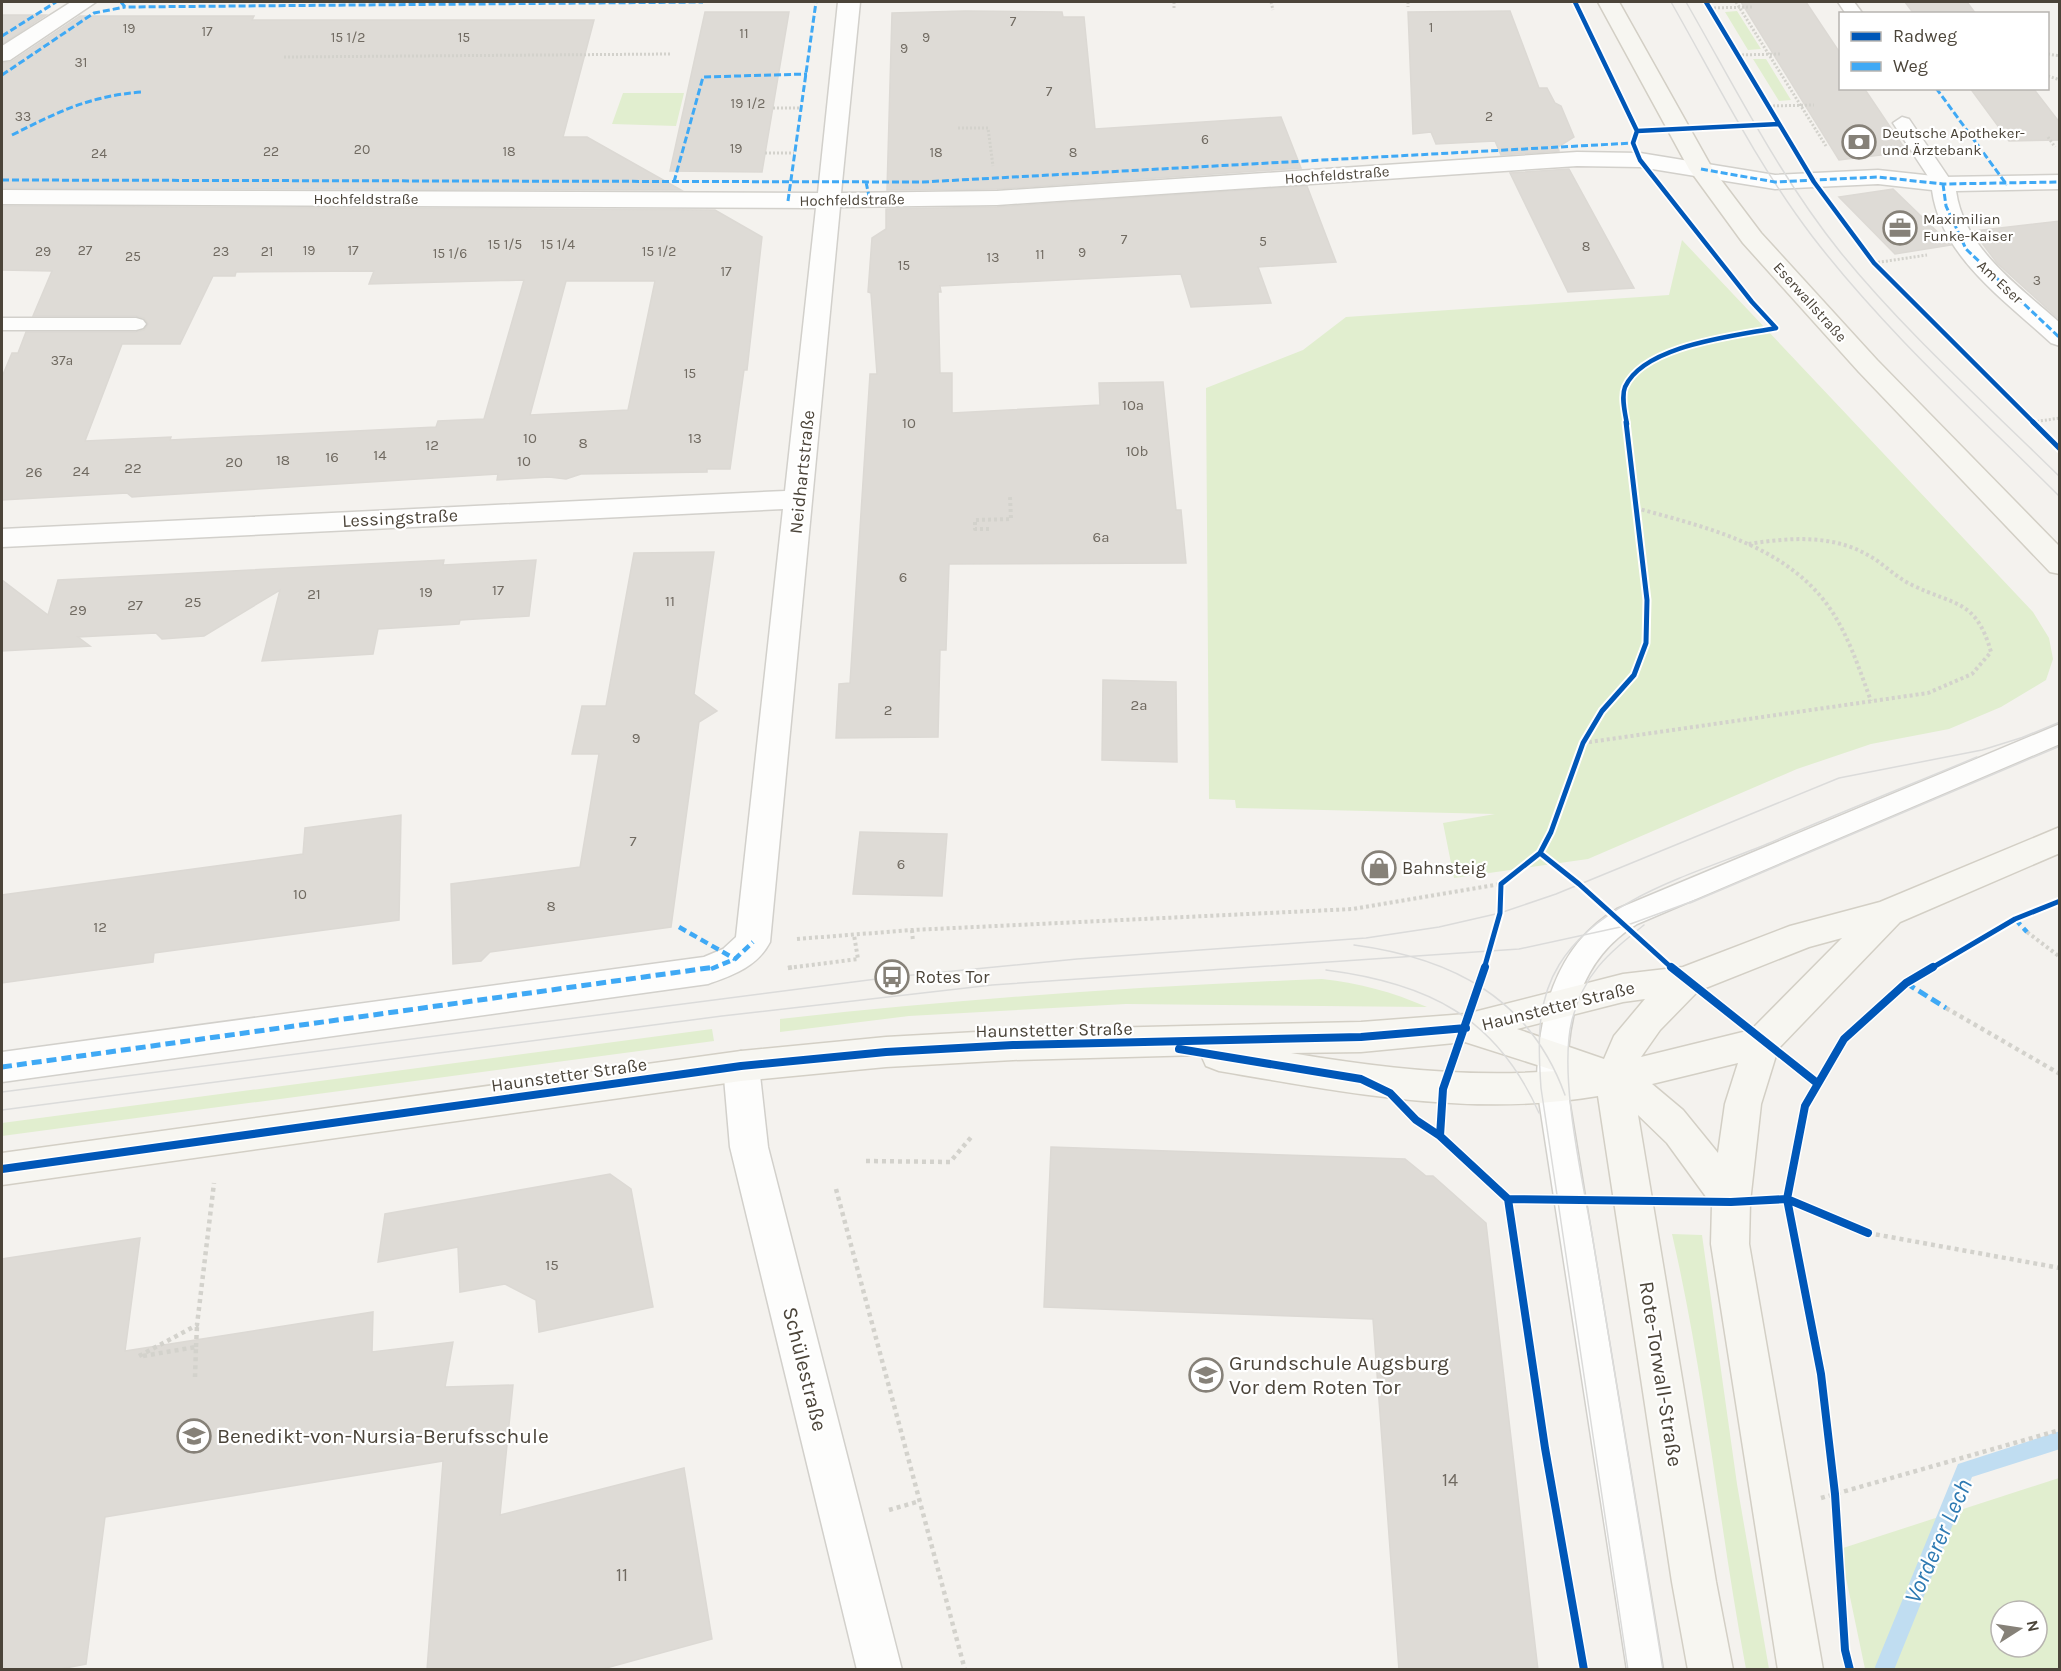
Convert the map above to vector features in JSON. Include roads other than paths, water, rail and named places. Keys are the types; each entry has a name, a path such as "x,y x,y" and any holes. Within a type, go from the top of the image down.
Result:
{"main road":[{"name":"Eserwallstraße","path":"1609,2 1701,169 1752,238 1868,366 2060,565"},
{"name":"Rote-Torwall-Straße","path":"1711,1670 1694,1582 1614,1079 1626,1046 1647,1020 1686,981 1802,934 1888,913 2060,839"},
{"name":"Rote-Torwall-Straße","path":"1801,1670 1730,1244 1731,1202 1743,1104 1762,1042 1888,913"},
{"name":"Haunstetter Straße","path":"2,1168 741,1066 909,1050 1013,1045 1362,1037 1466,1028 1623,988 1686,981"},
{"name":"Haunstetter Straße","path":"1466,1028 1552,1071 1614,1079"},
{"path":"1614,1079 1762,1042"},
{"name":"Haunstetter Straße","path":"1144,1043 1402,1086 1476,1090 1552,1071"},
{"path":"1614,1079 1660,1111 1685,1139 1731,1202"}],"street":[{"path":"2,55 85,2"},
{"name":"Neidhartstraße","path":"2,1067 708,970 735,959 753,942 849,2"},
{"name":"Hochfeldstraße","path":"2,197 829,201 997,198 1577,159 1640,159 1775,182 1878,177 1944,184 2007,185 2060,182"},
{"name":"Am Eser","path":"1944,184 1946,206 1966,249 2060,338"},
{"name":"Lessingstraße","path":"2,538 799,499"},
{"name":"Schülestraße","path":"741,1066 749,1147 880,1670"}],"lane":[{"path":"1902,123 1944,184"},
{"path":"2,324 136,324"},
{"path":"1645,1670 1552,1071 1558,1005 1581,960 1605,931 1621,922 1688,890 2060,733"}],"waterway":[{"name":"Vorderer Lech","path":"1885,1667 1965,1470 2060,1440"}],"tram line":[{"path":"1671,2 1755,151 1812,236 1900,338 2060,497"},
{"path":"1686,2 1778,162 1841,253 1920,340 2060,477"},
{"path":"2022,737 2060,722"},
{"path":"2022,737 2027,736"},
{"path":"2,1092 892,977 1077,959 1366,938 1439,927 1500,913 1556,894 1839,778 1982,750 2022,737"},
{"path":"1690,903 2060,746"},
{"path":"1585,935 1599,922 1653,890 1977,757"},
{"path":"1585,935 1625,926 1696,900"},
{"path":"1644,925 1609,955 1583,989 1572,1020 1568,1043 1568,1070 1578,1159 1663,1670"},
{"path":"1410,956 1519,949 1585,935"},
{"path":"1539,1044 1542,1009 1552,979 1559,965 1585,935"},
{"path":"1354,945 1410,956"},
{"path":"2,1110 722,1016 992,985 1410,956"},
{"path":"1410,956 1455,973 1483,988 1509,1008 1539,1044"},
{"path":"1326,970 1396,984 1426,995 1454,1010 1479,1029 1502,1052 1522,1080 1539,1113"},
{"path":"1539,1044 1550,1061 1565,1095"},
{"path":"1539,1044 1541,1088 1628,1670"}],"place":[{"name":"Deutsche Apotheker- und Ärztebank","path":"1859,142"},
{"name":"Maximilian Funke-Kaiser","path":"1900,228"},
{"name":"Bahnsteig","path":"1379,868"},
{"name":"Rotes Tor","path":"892,977"},
{"name":"Grundschule Augsburg Vor dem Roten Tor","path":"1206,1375"},
{"name":"Benedikt-von-Nursia-Berufsschule","path":"194,1436"}]}
